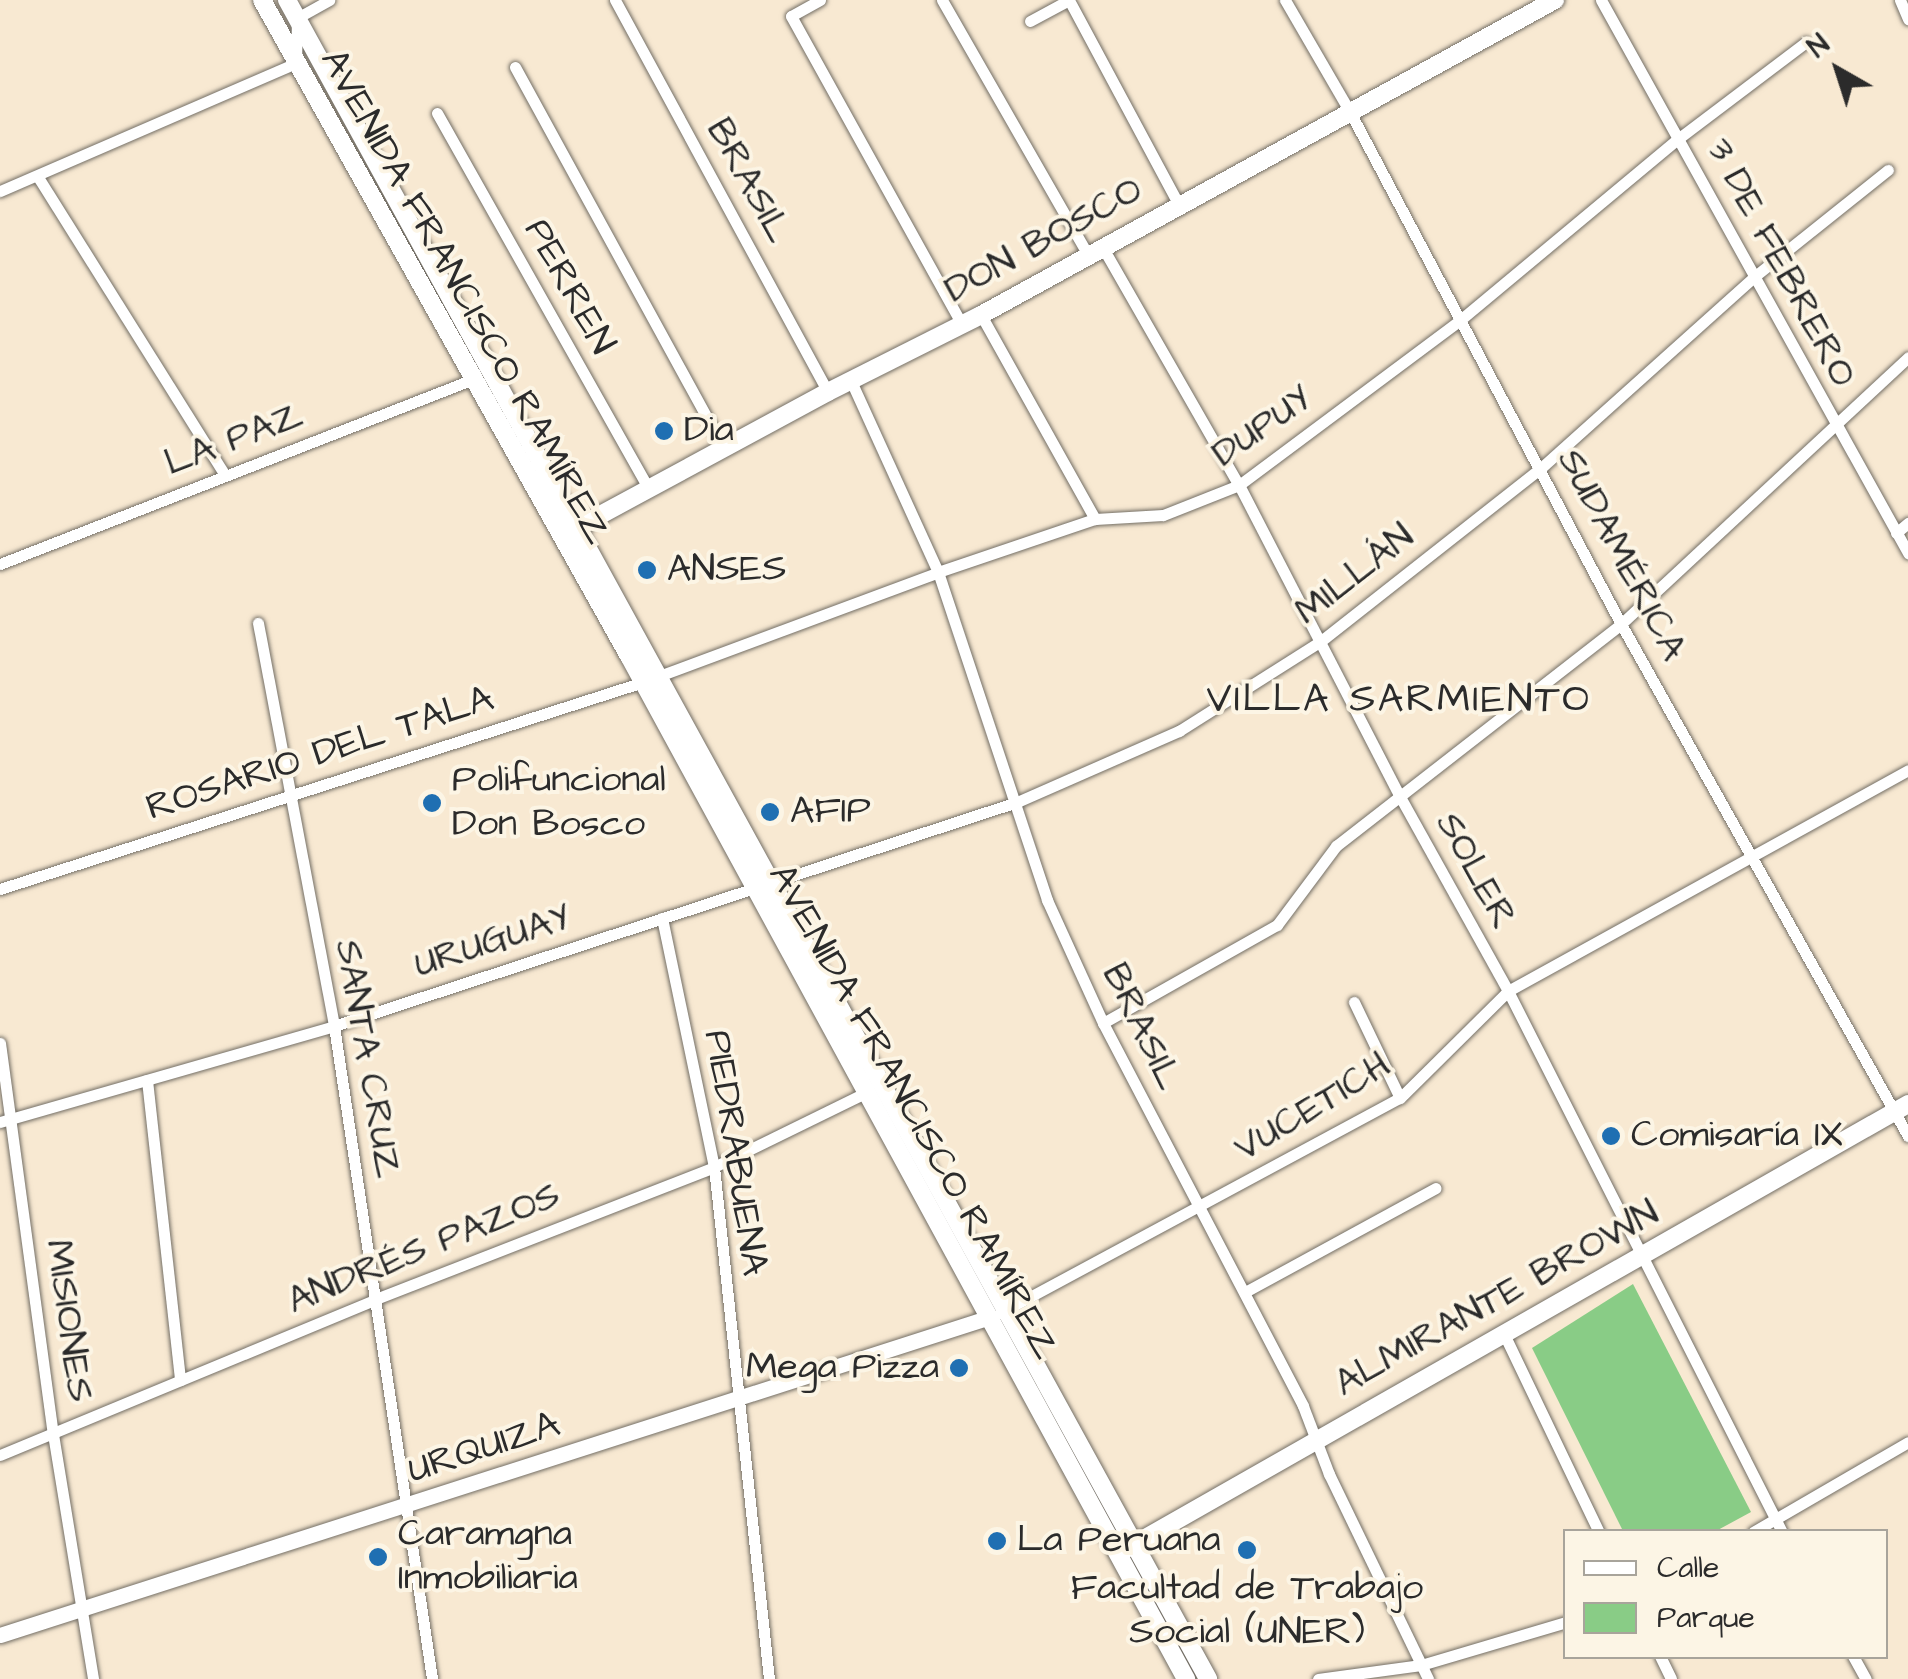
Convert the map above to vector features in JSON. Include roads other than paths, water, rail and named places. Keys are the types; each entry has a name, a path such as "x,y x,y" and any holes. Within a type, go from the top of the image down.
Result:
{"main road":[{"name":"AVENIDA FRANCISCO RAMÍREZ","path":"262,0 570,532 763,885 1137,1544 1208,1679"},
{"name":"AVENIDA FRANCISCO RAMÍREZ","path":"287,0 481,376"},
{"name":"DON BOSCO","path":"570,532 828,392 982,315 1178,203 1555,0"},
{"name":"AVENIDA FRANCISCO RAMÍREZ","path":"763,885 987,1318 1120,1553 1186,1679"},
{"name":"ALMIRANTE BROWN","path":"1120,1553 1901,1107"}],"street":[{"path":"0,192 296,62 297,18 329,0"},
{"name":"BRASIL","path":"615,0 828,392"},
{"path":"820,0 791,16 962,324"},
{"name":"SOLER","path":"942,0 1239,486 1399,795 1508,991 1780,1529"},
{"path":"1030,21 1069,0 1178,203"},
{"name":"SUDAMÉRICA","path":"1284,0 1350,112 1621,624 1901,1107 1908,1136"},
{"name":"3 DE FEBRERO","path":"1600,0 1908,554"},
{"path":"1900,0 1908,19"},
{"name":"DUPUY","path":"651,680 938,572 1094,519 1163,515 1239,486 1459,322 1679,138 1806,42"},
{"path":"515,67 724,448"},
{"name":"PERREN","path":"437,113 649,490"},
{"name":"MILLÁN","path":"763,885 1017,802 1179,731 1322,641 1541,468 1756,276 1888,170"},
{"path":"38,177 225,475"},
{"path":"982,315 1094,519"},
{"path":"1103,1023 1276,925 1326,856 1621,624 1908,356"},
{"name":"LA PAZ","path":"0,564 481,376"},
{"name":"BRASIL","path":"851,380 938,572 1048,900 1103,1023 1319,1438 1329,1474 1428,1679"},
{"path":"1896,533 1908,523"},
{"name":"SANTA CRUZ","path":"258,623 334,1026 432,1679"},
{"name":"ROSARIO DEL TALA","path":"0,889 651,680"},
{"name":"VUCETICH","path":"987,1318 1200,1209 1400,1098 1508,991 1908,770"},
{"name":"URUGUAY","path":"5,1121 334,1026 763,885"},
{"name":"PIEDRABUENA","path":"662,918 714,1168 769,1679"},
{"path":"1354,1002 1400,1098"},
{"name":"MISIONES","path":"0,1044 5,1121 93,1679"},
{"path":"147,1080 180,1380"},
{"name":"ANDRÉS PAZOS","path":"0,1455 376,1300 714,1168 867,1092"},
{"path":"1246,1292 1436,1188"},
{"name":"URQUIZA","path":"0,1635 987,1318"},
{"path":"1503,1332 1598,1529"},
{"path":"1759,1529 1908,1442"},
{"path":"1318,1679 1421,1665 1563,1623"}],"place":[{"name":"Dia","path":"664,431"},
{"name":"ANSES","path":"647,570"},
{"name":"Polifuncional Don Bosco","path":"432,803"},
{"name":"AFIP","path":"770,812"},
{"name":"Comisaría IX","path":"1611,1136"},
{"name":"Mega Pizza","path":"959,1368"},
{"name":"La Peruana","path":"997,1541"},
{"name":"Facultad de Trabajo Social (UNER)","path":"1247,1550"},
{"name":"Caramgna Inmobiliaria","path":"378,1557"}],"district":[{"name":"VILLA SARMIENTO","path":"1399,700"}]}
